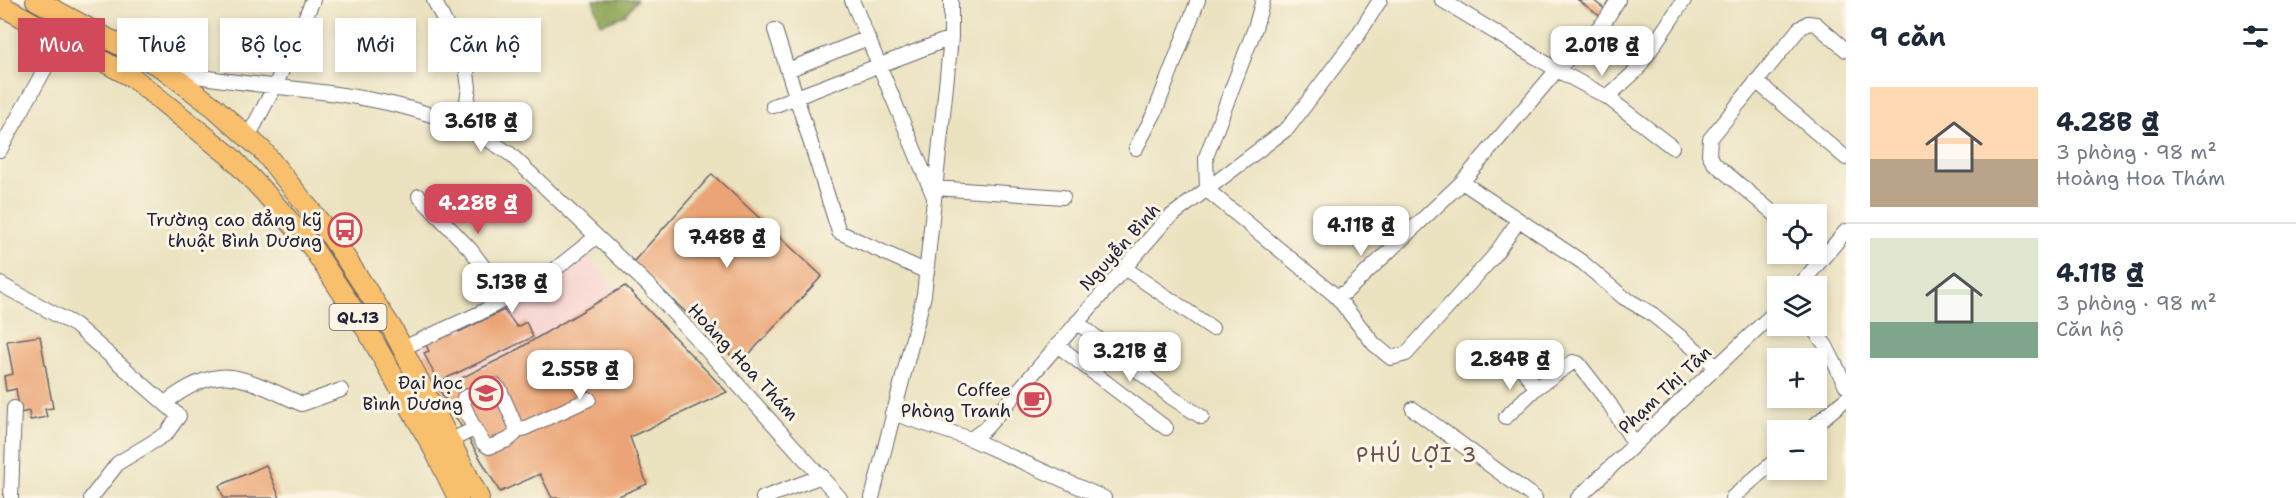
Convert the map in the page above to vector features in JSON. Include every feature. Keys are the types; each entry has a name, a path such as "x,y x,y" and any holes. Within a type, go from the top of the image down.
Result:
{"highway":[{"name":"QL.13","path":"36,0 117,44"},
{"name":"QL.13","path":"0,5 24,18"},
{"name":"QL.13","path":"105,62 132,77 230,156 312,247 370,335 458,498"},
{"name":"QL.13","path":"168,72 263,151 331,236 403,348 479,498"},
{"path":"230,156 248,137"}],"street":[{"path":"248,137 276,84 313,0"},
{"path":"434,0 466,65 469,88 462,126"},
{"path":"852,0 935,193"},
{"path":"872,498 918,318 927,272 951,38 951,0"},
{"path":"1136,148 1155,112 1198,0"},
{"path":"1263,0 1256,28 1206,157 1207,190 1336,296 1374,344 1391,358 1406,354 1494,255 1520,220"},
{"name":"Nguyễn Bình","path":"971,439 986,428 1166,220 1288,128 1358,35 1380,0"},
{"path":"1442,0 1557,70 1607,97 1672,147"},
{"path":"1336,296 1346,292 1462,182 1557,70 1605,21 1618,0"},
{"path":"1607,97 1637,70 1684,0"},
{"path":"1767,208 1726,174 1709,154 1710,139 1799,29 1808,23 1816,24 1846,50"},
{"path":"775,30 840,232 927,272"},
{"path":"788,70 868,38"},
{"path":"773,106 951,38"},
{"path":"0,150 43,72"},
{"name":"Hoàng Hoa Thám","path":"177,72 199,77 276,84 390,104 462,126 510,154 650,287 840,498"},
{"path":"1756,81 1846,158"},
{"path":"1462,182 1582,262 1623,297 1652,314 1717,367"},
{"path":"935,193 1063,197"},
{"path":"419,196 470,249 507,298"},
{"path":"1827,248 1846,231"},
{"path":"403,348 507,298 548,275 596,237"},
{"path":"1123,267 1212,328"},
{"path":"0,284 75,325 179,416 166,434 118,463 91,498"},
{"name":"Phạm Thị Tân","path":"1578,498 1767,319"},
{"path":"1077,322 1171,397 1202,417"},
{"path":"1818,336 1846,386"},
{"path":"1057,345 1166,428"},
{"path":"1512,354 1536,388"},
{"path":"1506,417 1536,388 1573,362 1578,363 1610,403 1634,443"},
{"path":"165,403 202,382 230,377 302,404 341,390"},
{"path":"495,385 500,390 516,427 515,434 508,440 489,447 483,443 473,426 463,404 464,398 495,385"},
{"path":"516,427 523,429 589,399"},
{"path":"1821,420 1846,399"},
{"path":"11,498 14,408"},
{"path":"1413,409 1535,498"},
{"path":"892,413 971,439 1104,498"},
{"path":"450,441 470,431 473,426"},
{"path":"1732,498 1767,468"},
{"path":"764,498 822,476"}],"shaded area":[{"path":"583,252 619,290 508,355 439,389 418,348"}],"green space":[{"path":"593,0 637,0 625,15 601,24"}],"building":[{"path":"1578,0 1593,0 1607,11 1601,17"},
{"path":"712,174 822,276 740,364 633,262"},
{"name":"Đại học Bình Dương","path":"625,286 727,392 630,437 647,484 614,498 552,498 540,474 500,492 439,389 508,355"},
{"path":"504,310 517,327 526,322 533,337 438,382 424,353 429,351 424,341 456,326 459,332"},
{"path":"40,336 53,408 45,409 47,417 30,420 29,411 20,413 16,389 6,391 4,376 13,374 7,341"},
{"path":"266,465 280,498 224,498 219,486"}],"place":[{"name":"Trường cao đẳng kỹ thuật Bình Dương","path":"345,230"},
{"name":"Đại học Bình Dương","path":"486,393"},
{"name":"Coffee Phòng Tranh","path":"1034,400"}],"district":[{"name":"PHÚ LỢI 3","path":"1417,455"}]}
